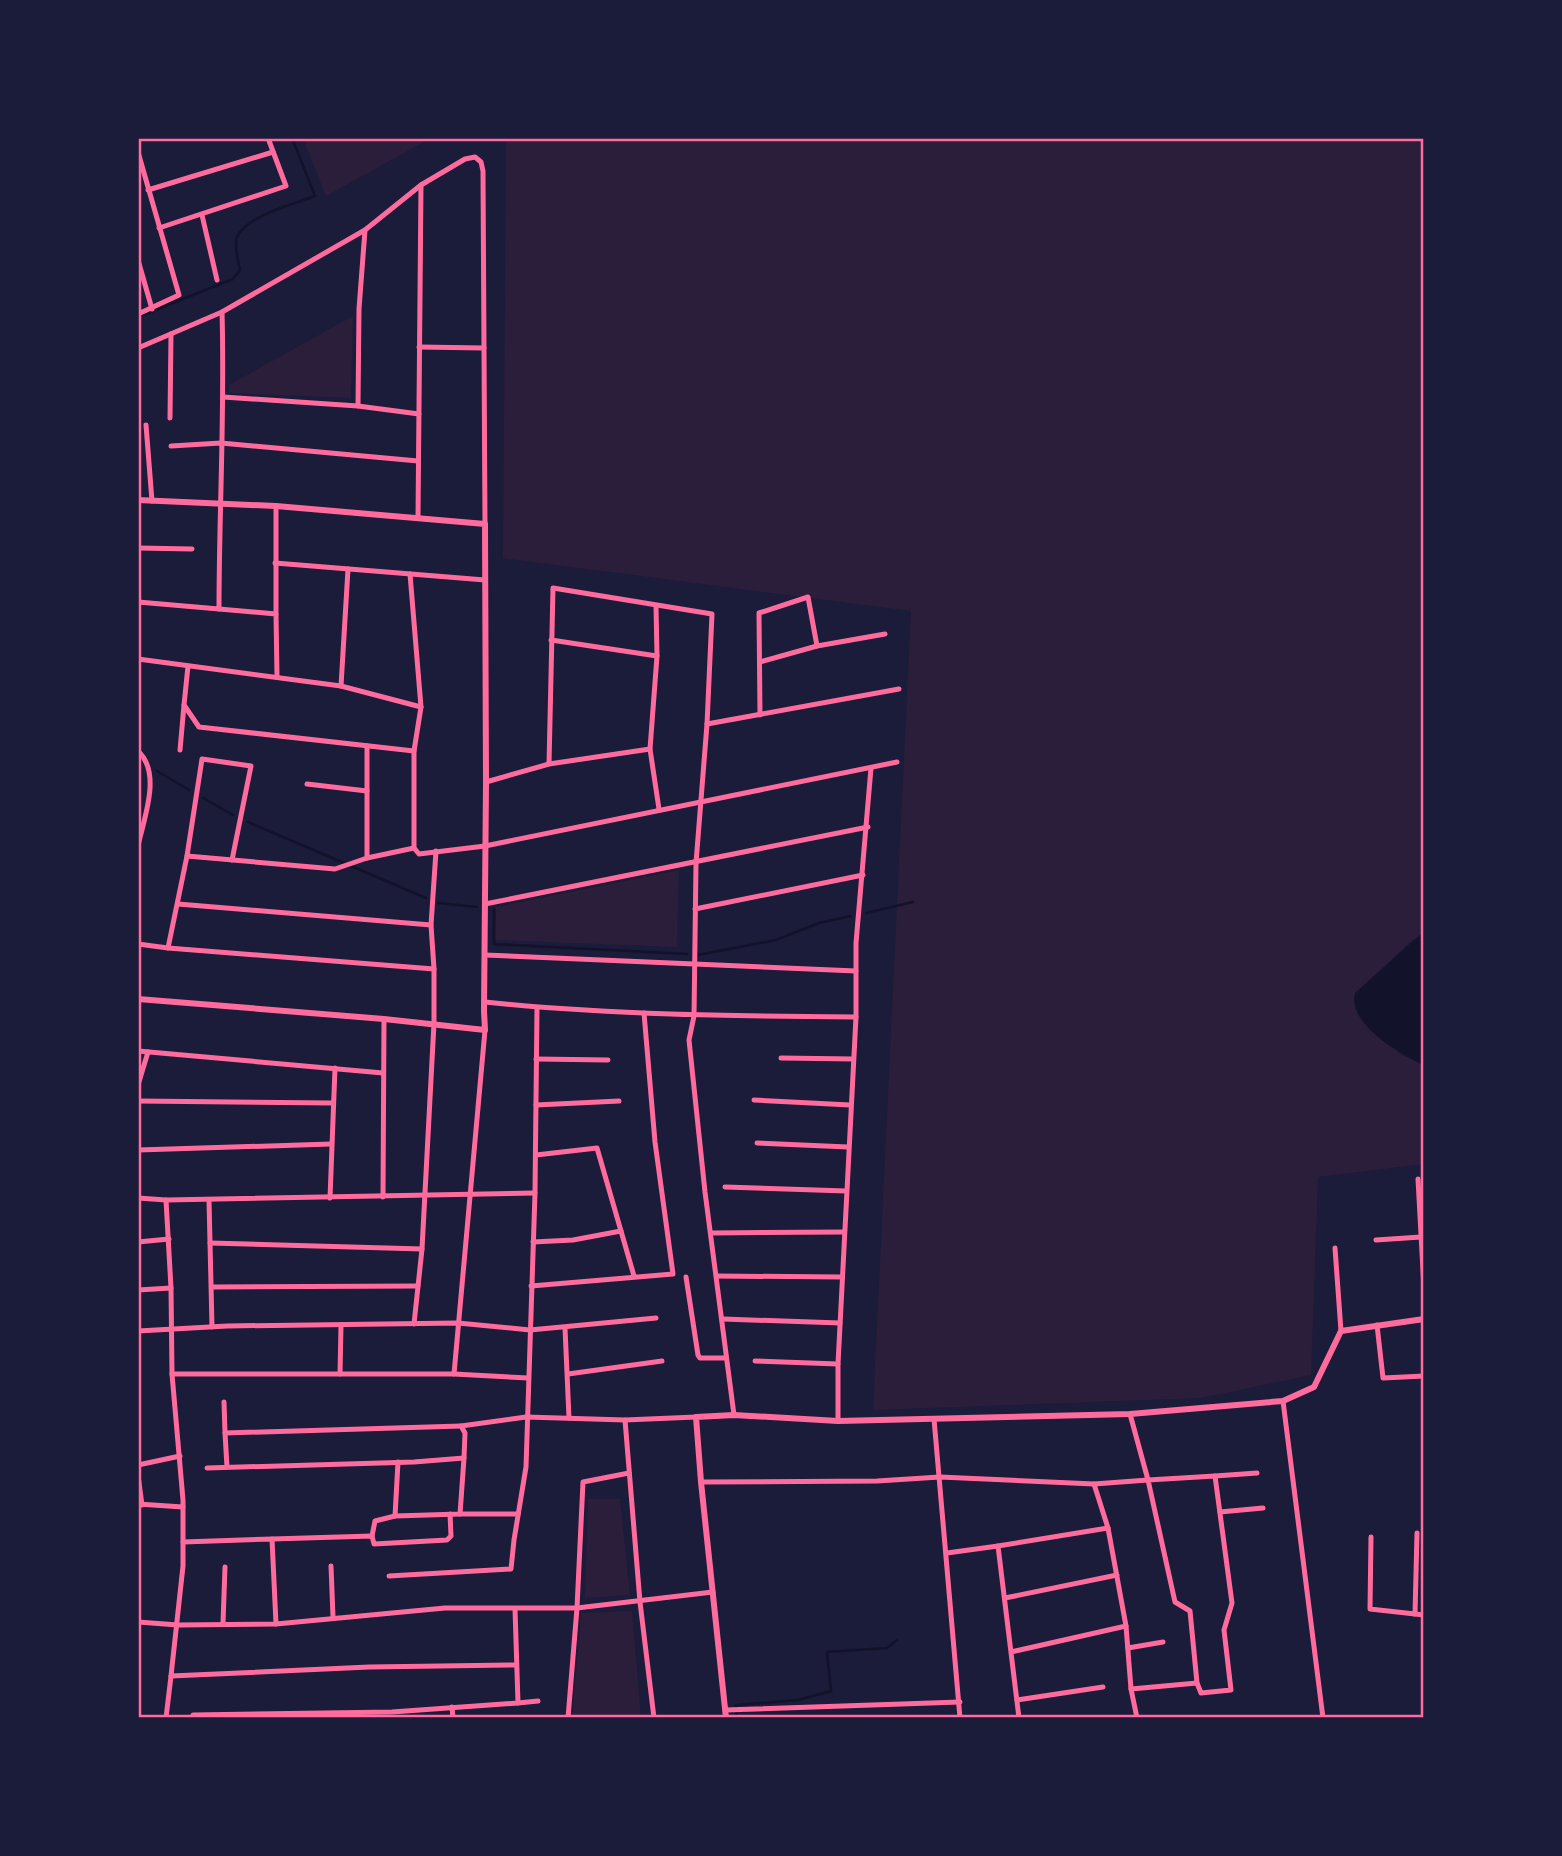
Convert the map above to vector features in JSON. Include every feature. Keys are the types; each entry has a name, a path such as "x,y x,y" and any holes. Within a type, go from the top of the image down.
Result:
{"street":[{"path":"159,228 286,186 268,138"},
{"path":"138,152 179,295 138,314"},
{"path":"148,190 273,152"},
{"path":"138,348 222,312 365,230 421,185 465,159 475,157 481,162 485,524 485,1030 454,1374"},
{"path":"418,518 421,185"},
{"path":"202,215 217,280"},
{"path":"358,405 359,309 365,230"},
{"path":"138,260 152,309"},
{"path":"219,609 222,312"},
{"path":"170,418 171,334"},
{"path":"419,348 484,348"},
{"path":"223,397 358,405 419,414"},
{"path":"146,425 152,501"},
{"path":"171,446 221,443 418,461"},
{"path":"138,500 276,506 485,524"},
{"path":"276,506 277,677"},
{"path":"138,548 192,549"},
{"path":"275,563 485,580"},
{"path":"341,686 348,569"},
{"path":"410,574 421,707 414,751 414,848 419,854 485,846 897,762"},
{"path":"549,764 552,588 712,614 696,863 694,1016 689,1040 734,1415"},
{"path":"760,715 759,612 808,597 817,646"},
{"path":"138,602 276,614"},
{"path":"656,606 657,656 650,749 659,809"},
{"path":"760,662 817,646 886,634"},
{"path":"551,640 657,656"},
{"path":"138,659 341,686 421,707"},
{"path":"180,750 188,666"},
{"path":"707,724 899,689"},
{"path":"184,705 199,727 414,751"},
{"path":"368,746 368,858"},
{"path":"486,782 549,764 650,749"},
{"path":"138,751 148,762 150,779 138,846"},
{"path":"168,948 187,856 202,759 251,766 232,860"},
{"path":"838,1421 838,1364 856,1017 856,943 871,768"},
{"path":"307,784 368,791"},
{"path":"485,904 868,827"},
{"path":"187,856 335,869 368,858 414,848"},
{"path":"414,1324 422,1249 434,1023 431,925 436,851"},
{"path":"695,909 863,876"},
{"path":"178,904 431,925"},
{"path":"138,944 434,970"},
{"path":"485,955 856,971"},
{"path":"138,999 434,1023 485,1030"},
{"path":"485,1002 694,1016 856,1017"},
{"path":"389,1576 511,1569 526,1467 536,1154 537,1007"},
{"path":"531,1286 673,1274 656,1142 644,1013"},
{"path":"383,1197 384,1019"},
{"path":"138,1051 383,1073"},
{"path":"138,1085 148,1052"},
{"path":"781,1058 853,1059"},
{"path":"536,1059 608,1060"},
{"path":"330,1198 335,1068"},
{"path":"754,1100 850,1105"},
{"path":"138,1101 332,1103"},
{"path":"536,1105 619,1101"},
{"path":"757,1143 848,1147"},
{"path":"138,1150 331,1144"},
{"path":"536,1154 597,1148 634,1276"},
{"path":"1418,1179 1424,1289"},
{"path":"725,1187 846,1191"},
{"path":"138,1198 209,1200 535,1193"},
{"path":"166,1200 172,1288 172,1374 183,1507 178,1625 166,1718"},
{"path":"209,1200 212,1327"},
{"path":"533,1242 573,1240 621,1231"},
{"path":"712,1233 844,1232"},
{"path":"1376,1240 1421,1237"},
{"path":"138,1242 169,1239"},
{"path":"210,1242 422,1249"},
{"path":"225,1433 461,1426 526,1417 625,1420 734,1415 838,1421 1130,1414 1283,1401 1314,1387 1341,1331 1335,1248"},
{"path":"717,1276 842,1277"},
{"path":"686,1277 698,1354 700,1358 706,1359 726,1358"},
{"path":"213,1287 418,1286"},
{"path":"138,1290 172,1288"},
{"path":"138,1331 212,1327 458,1323 530,1330 656,1318"},
{"path":"723,1318 840,1323"},
{"path":"1341,1331 1424,1319"},
{"path":"340,1374 341,1325"},
{"path":"1377,1325 1383,1378 1424,1376"},
{"path":"565,1328 569,1418"},
{"path":"568,1374 662,1361"},
{"path":"755,1361 838,1364"},
{"path":"172,1374 454,1374 528,1378"},
{"path":"1283,1401 1324,1718"},
{"path":"224,1402 227,1467"},
{"path":"1130,1414 1148,1480 1175,1602 1190,1611 1197,1683 1201,1693 1231,1690 1224,1630 1232,1603 1215,1476"},
{"path":"696,1417 728,1712 741,1709 960,1702"},
{"path":"934,1419 960,1718"},
{"path":"625,1420 640,1602 654,1718"},
{"path":"460,1514 465,1433 461,1426"},
{"path":"138,1465 180,1456"},
{"path":"207,1468 464,1458"},
{"path":"395,1516 398,1462"},
{"path":"568,1718 583,1482 629,1473"},
{"path":"701,1482 877,1481 940,1477 1094,1484 1257,1473"},
{"path":"138,1475 140,1504 183,1507"},
{"path":"1094,1484 1108,1528 1117,1575 1137,1718"},
{"path":"1220,1512 1263,1508"},
{"path":"450,1514 451,1536 447,1540 374,1544 374,1521 395,1516 450,1514 519,1514"},
{"path":"947,1553 1108,1528"},
{"path":"1415,1614 1417,1533"},
{"path":"183,1542 372,1536"},
{"path":"1371,1537 1370,1609 1424,1615"},
{"path":"272,1539 276,1623"},
{"path":"998,1546 1019,1718"},
{"path":"331,1566 333,1617"},
{"path":"223,1623 225,1567"},
{"path":"1004,1598 1117,1575"},
{"path":"138,1622 178,1625 276,1623 445,1608 577,1608 713,1591"},
{"path":"515,1609 518,1703"},
{"path":"1011,1652 1126,1626"},
{"path":"1128,1648 1163,1642"},
{"path":"172,1676 369,1667 516,1665"},
{"path":"1131,1689 1197,1683"},
{"path":"1017,1700 1102,1687"},
{"path":"192,1718 193,1715 392,1712 538,1701"},
{"path":"452,1707 453,1718"}],"shaded area":[{"path":"303,138 431,138 326,196"},
{"path":"506,138 1424,138 1424,934 1411,941 1356,993 1354,999 1400,1054 1424,1065 1424,1164 1318,1177 1311,1375 1201,1398 873,1410 911,611 503,558"},
{"path":"353,316 351,398 229,393 229,385"},
{"path":"679,870 677,947 495,940 496,907"},
{"path":"1424,934 1424,1065 1390,1046 1367,1027 1355,1005 1355,993"},
{"path":"588,1499 620,1499 630,1595 585,1598"},
{"path":"632,1611 641,1718 572,1718 581,1613"}],"waterway":[{"path":"138,317 233,279 240,270 236,245 242,230 260,217 315,196 292,138"},
{"path":"157,771 189,790"},
{"path":"203,798 233,815"},
{"path":"248,822 426,898"},
{"path":"866,913 913,902"},
{"path":"438,903 477,907"},
{"path":"494,909 494,944 687,954"},
{"path":"698,955 776,940 819,923 851,916"},
{"path":"737,1718 736,1705 798,1700 831,1691 827,1652 887,1648 897,1640"}]}
